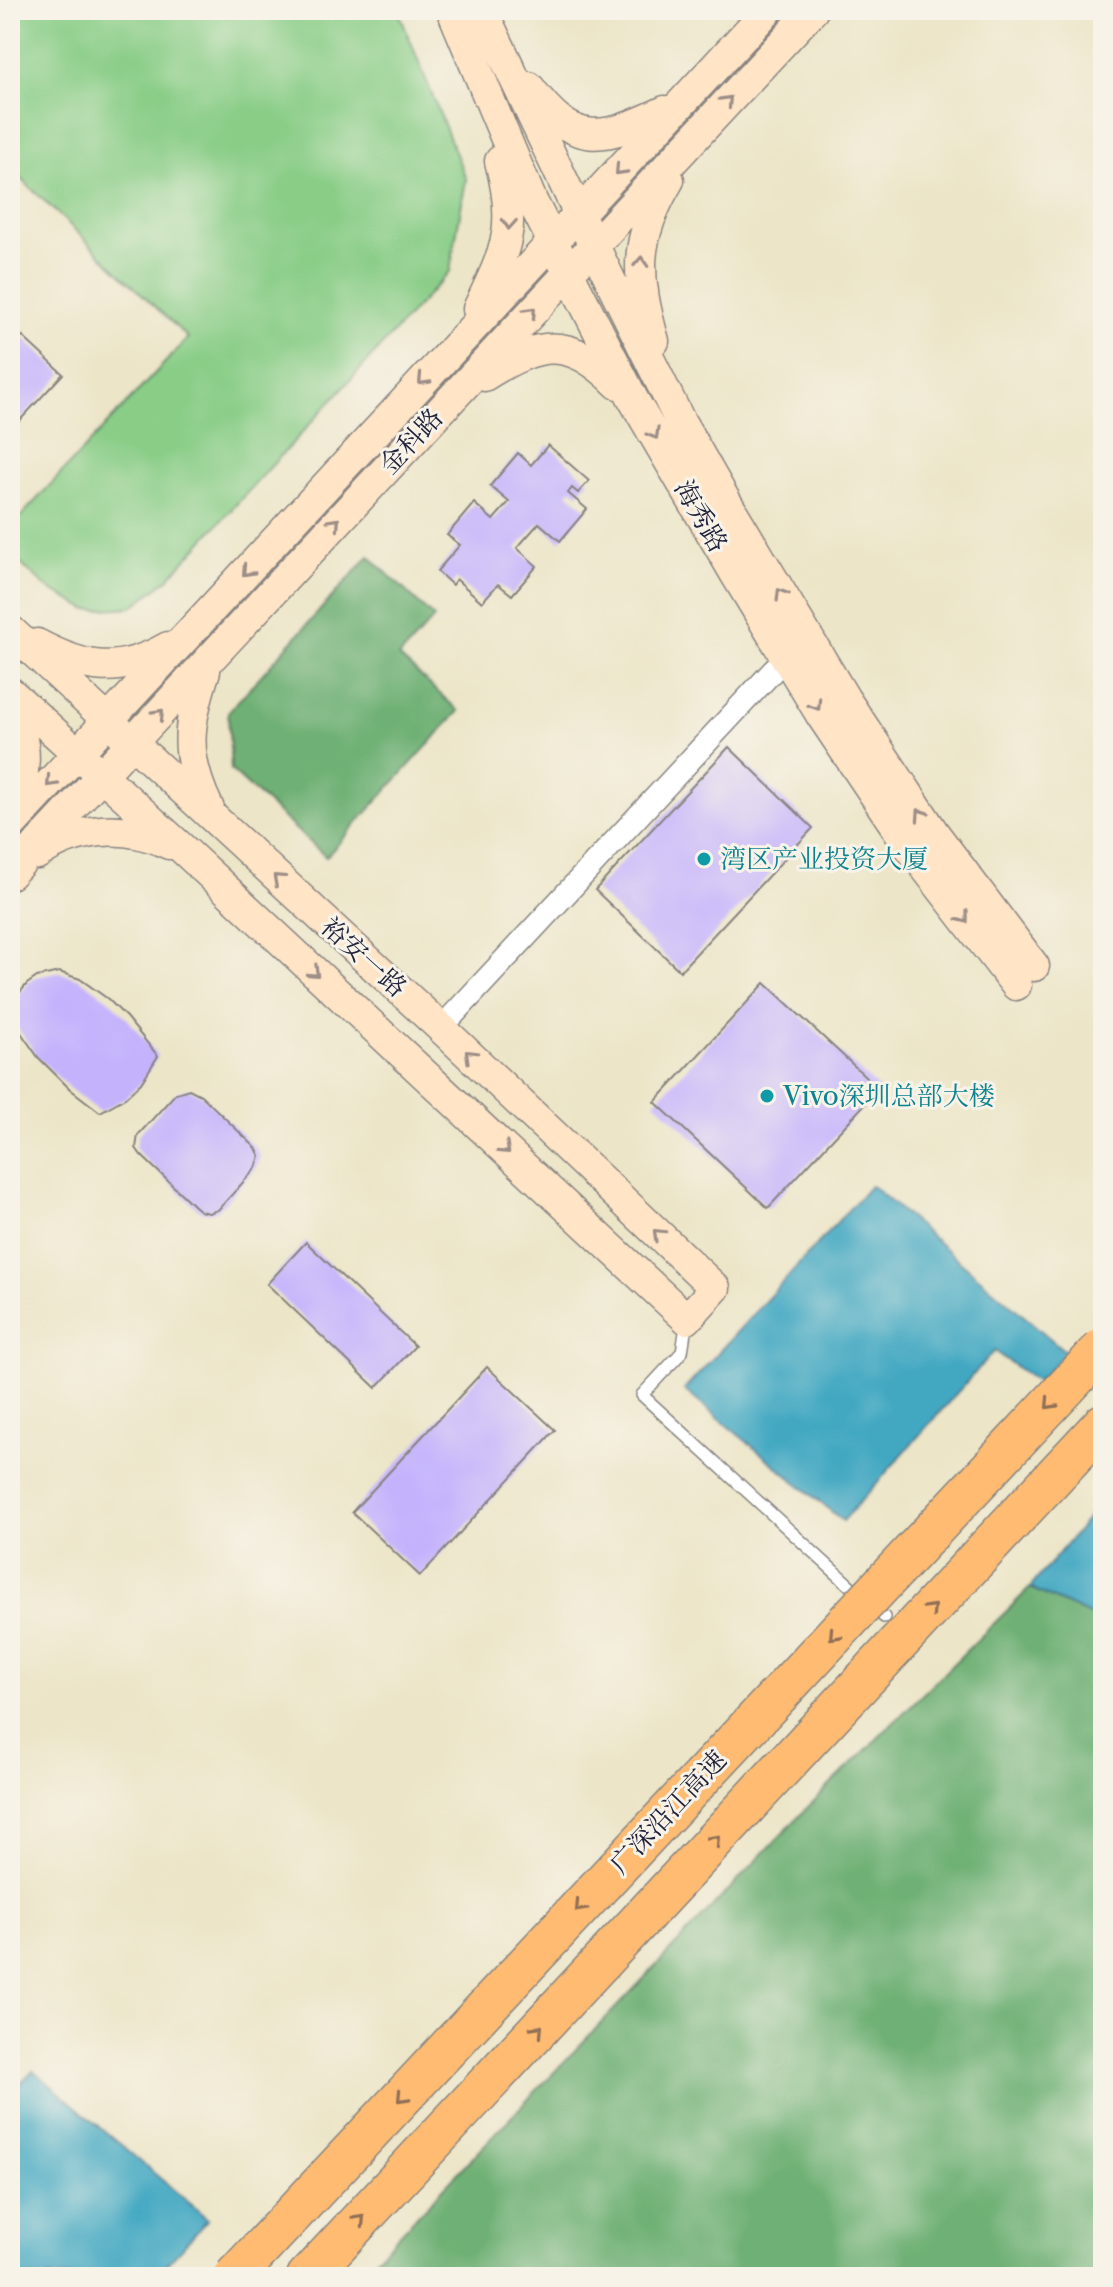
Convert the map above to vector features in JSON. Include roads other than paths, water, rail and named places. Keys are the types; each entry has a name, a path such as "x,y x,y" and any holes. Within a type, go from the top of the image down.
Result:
{"highway":[{"name":"广深沿江高速","path":"234,2277 1103,1348"},
{"name":"广深沿江高速","path":"307,2277 1103,1424"}],"main road":[{"name":"海秀路","path":"452,10 567,273 633,399 785,658 911,849 1025,976 845,699 679,419 482,10"},
{"name":"金科路","path":"10,826 768,10"},
{"name":"金科路","path":"11,872 813,10"},
{"path":"495,42 555,118 586,134 614,134 681,104"},
{"path":"465,335 506,248 510,212 475,66"},
{"path":"679,419 644,305 640,266 651,213 695,136"},
{"path":"452,397 515,358 561,348 586,356 633,399"},
{"path":"11,630 71,660 106,668 147,658 187,636"},
{"name":"裕安一路","path":"10,692 687,1319 715,1288 441,1028 11,630"},
{"path":"209,660 191,715 189,744 195,776 215,821"},
{"path":"10,707 21,732 24,770 10,812"},
{"path":"11,872 63,839 99,830 153,836 186,852"}],"street":[{"path":"441,1028 785,658"}],"lane":[{"path":"687,1319 682,1352 642,1395 884,1617"}],"water":[{"path":"871,1185 1066,1352 1037,1382 994,1351 843,1521 684,1390"},
{"path":"1103,1500 1103,1621 1030,1588"},
{"path":"33,2070 208,2219 155,2277 10,2277 10,2095"}],"place":[{"name":"湾区产业投资大厦","path":"704,859"},
{"name":"Vivo深圳总部大楼","path":"767,1096"}]}
